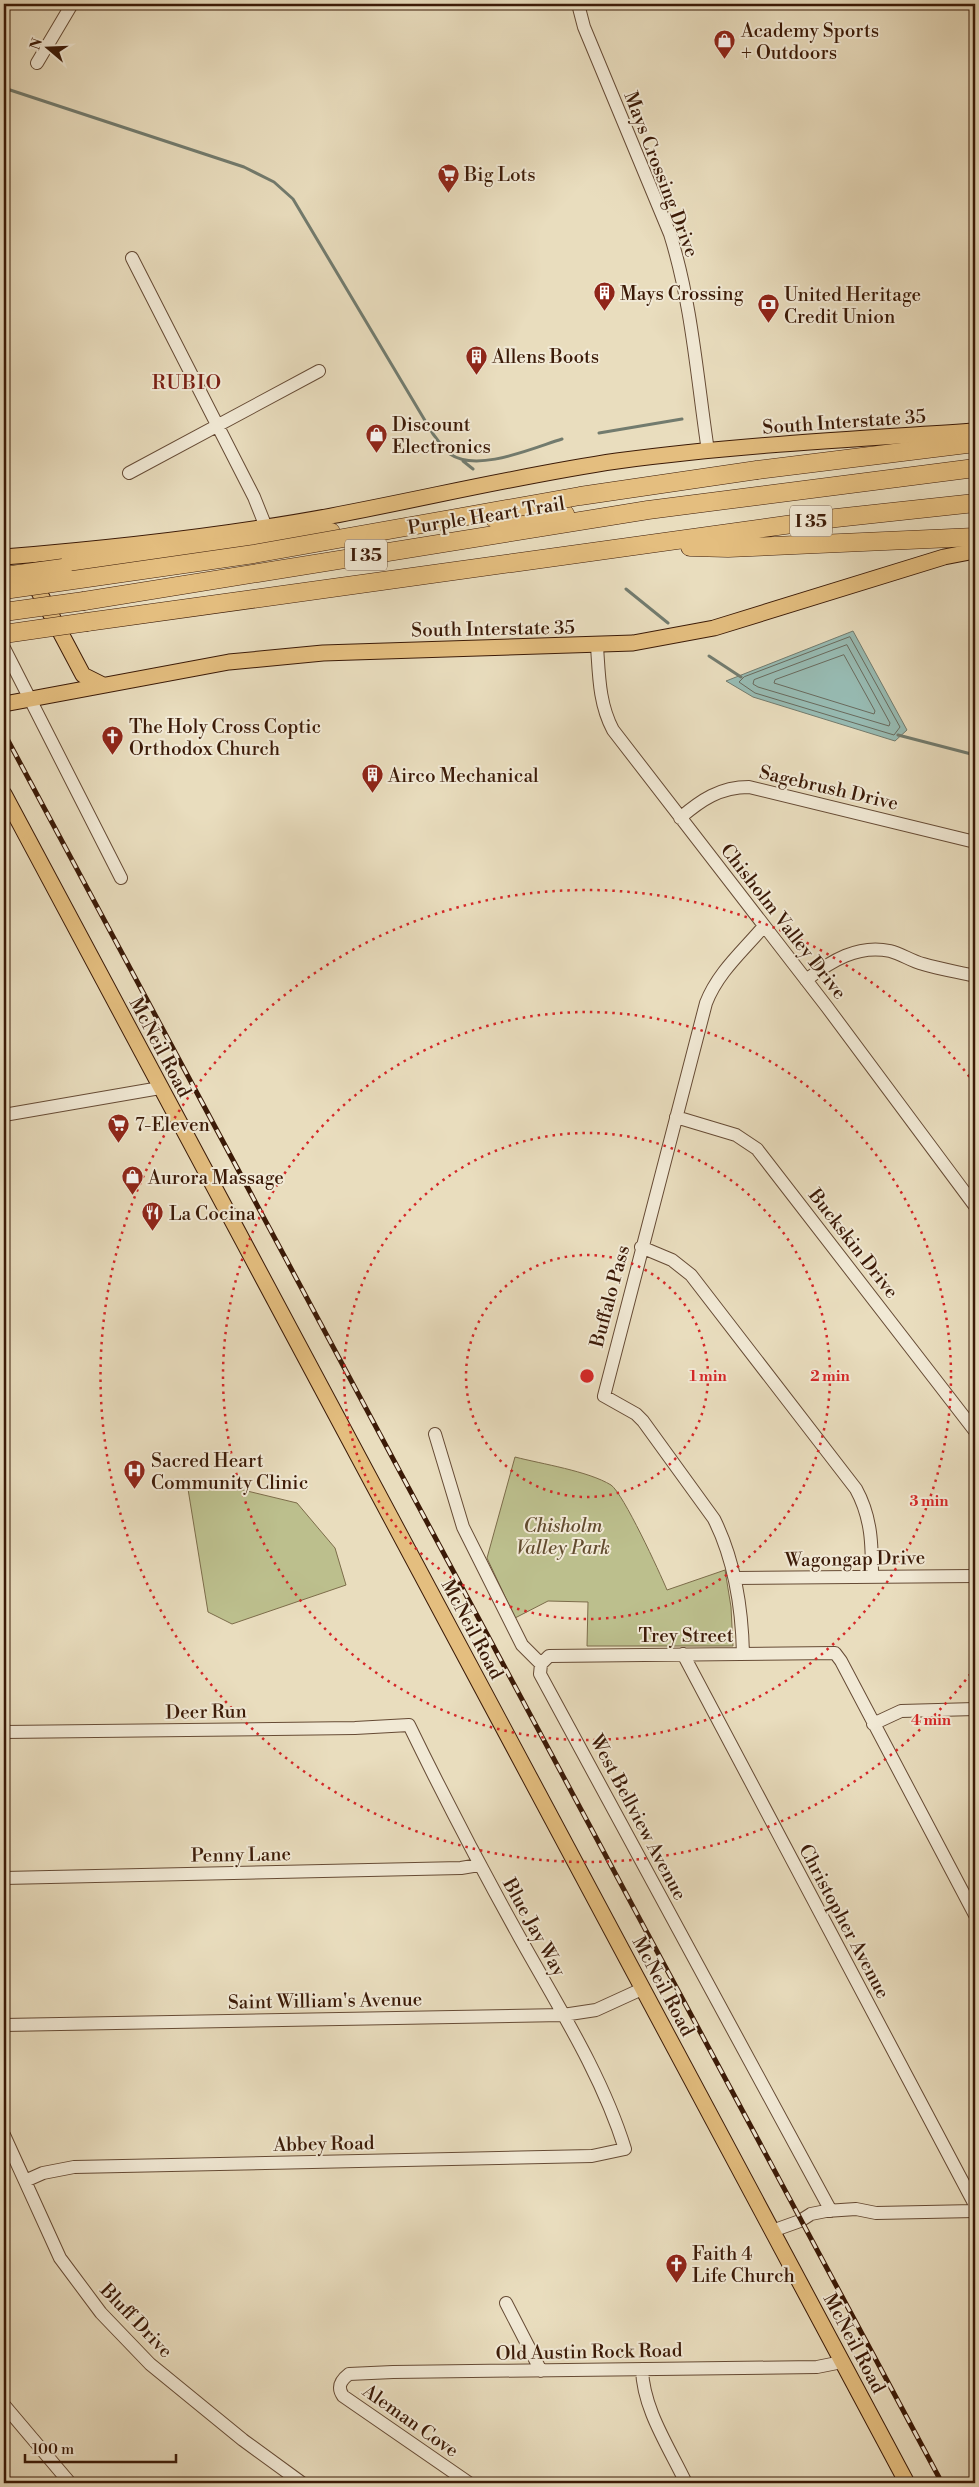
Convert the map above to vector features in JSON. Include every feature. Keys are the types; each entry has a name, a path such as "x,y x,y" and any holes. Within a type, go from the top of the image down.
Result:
{"highway":[{"path":"4,590 254,554 580,496 757,470 975,443"},
{"name":"Purple Heart Trail","path":"4,612 648,510 975,468"},
{"name":"I 35","path":"4,634 647,546 836,518 975,503"},
{"path":"4,576 373,526 648,510"},
{"path":"647,546 728,548 975,538"}],"main road":[{"name":"South Interstate 35","path":"4,557 81,551 266,527 330,516 523,476 708,450 975,431"},
{"path":"81,551 52,565 43,573 39,582 39,592 83,675 103,685"},
{"name":"South Interstate 35","path":"4,704 229,662 323,653 597,646 633,643 714,628 944,557 975,552"},
{"name":"McNeil Road","path":"4,794 907,2483"}],"street":[{"path":"37,63 72,4"},
{"name":"Mays Crossing Drive","path":"578,4 584,27 670,234 678,259 689,311 708,450"},
{"path":"132,258 254,497 266,527"},
{"path":"129,473 319,371"},
{"name":"Chisholm Valley Drive","path":"597,646 600,692 609,723 806,980 975,1206"},
{"path":"4,648 121,878"},
{"name":"Sagebrush Drive","path":"680,818 706,797 720,791 749,787 975,842"},
{"name":"Buffalo Pass","path":"743,1654 741,1618 735,1578 722,1535 714,1519 658,1440 636,1414 604,1396 641,1247 709,996 725,969 764,926"},
{"path":"806,980 830,962 850,953 880,949 897,953 921,963 975,976"},
{"path":"4,1115 160,1088"},
{"name":"Buckskin Drive","path":"676,1117 736,1135 757,1149 975,1431"},
{"path":"641,1247 672,1260 691,1275 856,1489 869,1521 872,1538 872,1577"},
{"path":"435,1434 463,1527 522,1645 541,1664"},
{"name":"Wagongap Drive","path":"735,1578 975,1576"},
{"name":"Trey Street","path":"541,1664 549,1656 835,1653 841,1661 873,1724"},
{"name":"Christopher Avenue","path":"682,1654 975,2205"},
{"name":"West Bellview Avenue","path":"541,1664 540,1674 831,2211"},
{"path":"975,1709 901,1711 873,1724 975,1914"},
{"name":"Deer Run","path":"4,1732 363,1728 409,1725"},
{"name":"Blue Jay Way","path":"409,1725 479,1865 563,2015 615,2118 625,2149"},
{"name":"Penny Lane","path":"4,1878 461,1868 479,1865"},
{"name":"Saint William's Avenue","path":"4,2025 563,2015 596,2010 642,1989"},
{"name":"Bluff Drive","path":"4,2135 60,2258 101,2313 124,2340 150,2364 243,2440 302,2483"},
{"name":"Abbey Road","path":"25,2181 43,2173 74,2167 592,2156 625,2149"},
{"path":"805,2218 816,2201 812,2177"},
{"path":"772,2231 805,2218 831,2211 856,2210 876,2213 975,2211"},
{"path":"805,2218 808,2222 850,2218 876,2213"},
{"path":"506,2303 541,2371"},
{"name":"Old Austin Rock Road","path":"340,2384 349,2374 816,2367 842,2362"},
{"path":"642,2369 643,2388 648,2404 686,2483"},
{"name":"Aleman Cove","path":"340,2384 340,2391 344,2396 469,2483"},
{"path":"4,2405 70,2483"}],"green space":[{"name":"Chisholm Valley Park","path":"515,1457 578,1472 611,1485 617,1491 632,1517 667,1590 725,1570 731,1607 733,1646 587,1646 588,1602 548,1601 515,1618 487,1558"},
{"path":"188,1489 243,1490 297,1503 335,1548 346,1585 232,1624 208,1612"}],"water":[{"path":"853,631 907,730 895,741 753,697 726,681"}],"waterway":[{"path":"4,88 244,167 274,182 293,199 433,434 450,454 461,459 475,461 490,460 521,453 562,439"},
{"path":"599,433 682,419"},
{"path":"463,461 473,469"},
{"path":"626,589 668,623"},
{"path":"709,656 741,677"},
{"path":"898,735 975,755"}],"railway":[{"path":"4,733 942,2483"}],"place":[{"name":"Academy Sports + Outdoors","path":"725,60"},
{"name":"Big Lots","path":"448,193"},
{"name":"Mays Crossing","path":"604,312"},
{"name":"United Heritage Credit Union","path":"768,324"},
{"name":"Allens Boots","path":"476,375"},
{"name":"Discount Electronics","path":"376,454"},
{"name":"The Holy Cross Coptic Orthodox Church","path":"113,756"},
{"name":"Airco Mechanical","path":"372,794"},
{"name":"7-Eleven","path":"119,1143"},
{"name":"Aurora Massage","path":"132,1196"},
{"name":"La Cocina","path":"153,1232"},
{"name":"Sacred Heart Community Clinic","path":"135,1490"},
{"name":"Faith 4 Life Church","path":"676,2283"}],"district":[{"name":"RUBIO","path":"187,382"}]}
